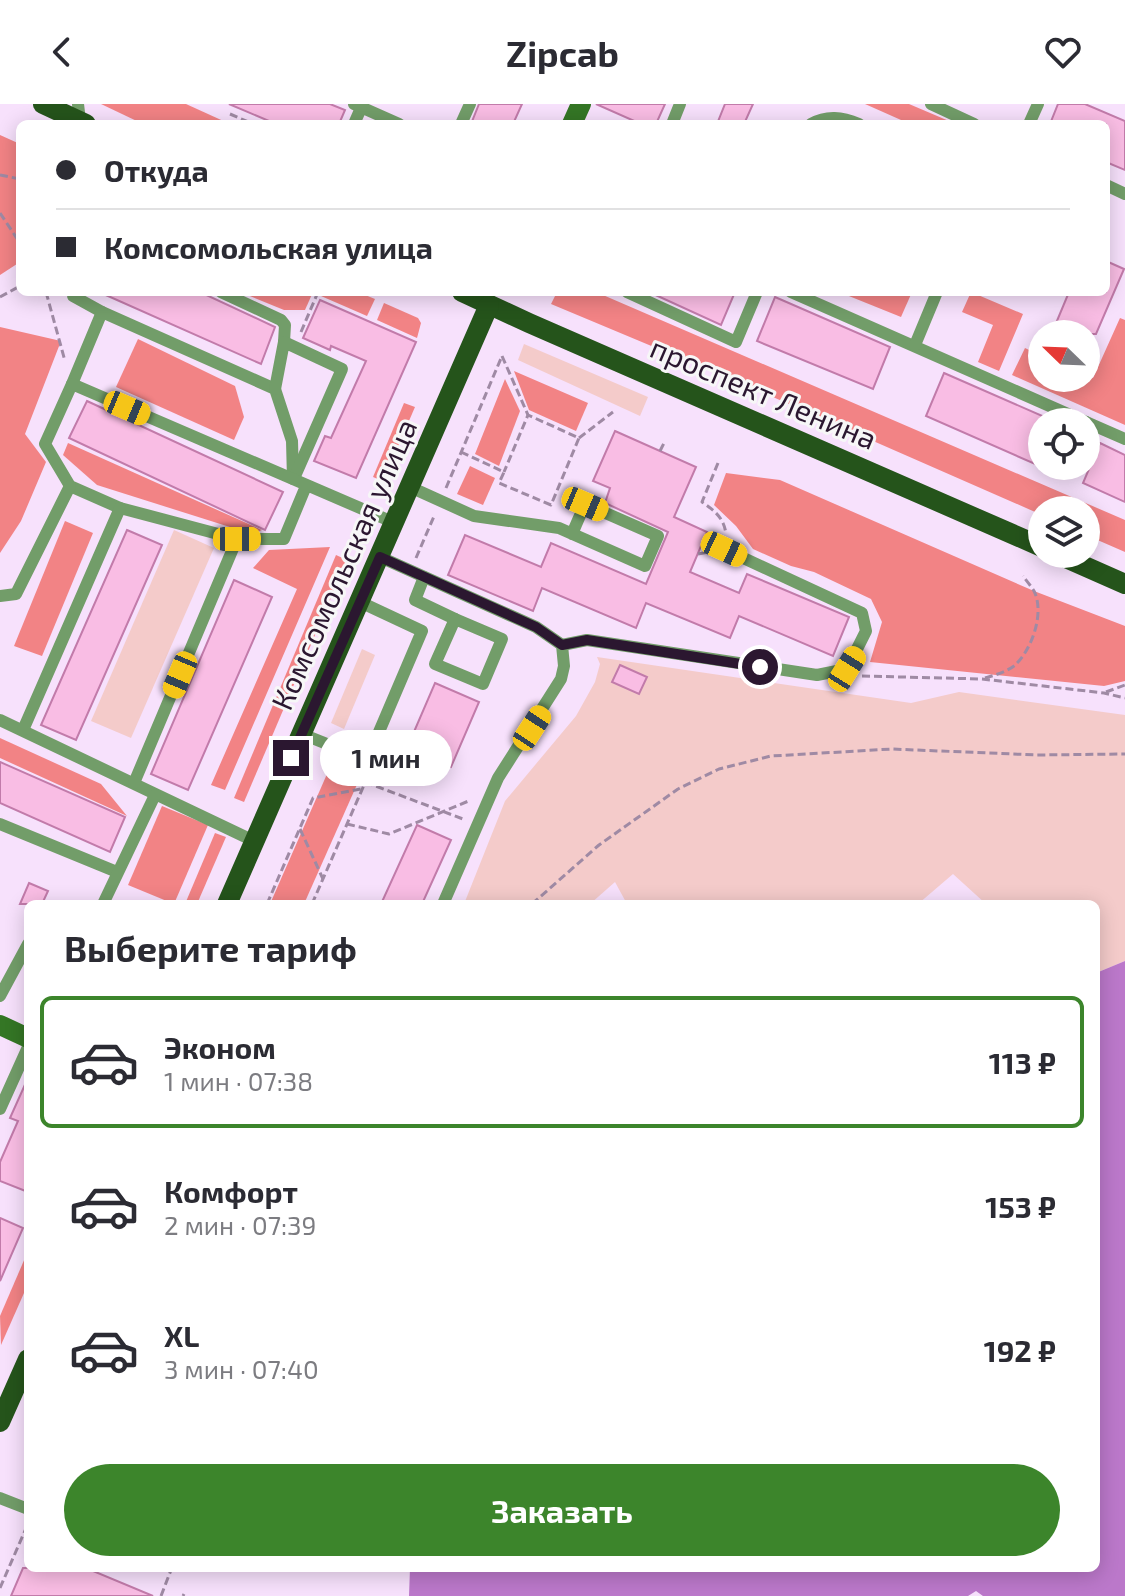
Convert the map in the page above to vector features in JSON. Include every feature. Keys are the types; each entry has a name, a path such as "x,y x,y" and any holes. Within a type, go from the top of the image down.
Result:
{"main road":[{"path":"43,104 81,116"},
{"name":"Комсомольская улица","path":"229,900 492,298"},
{"name":"проспект Ленина","path":"492,298 1028,541"},
{"path":"1089,568 1125,584"},
{"path":"0,1422 24,1375"}],"street":[{"path":"0,1025 24,1036"}],"lane":[{"path":"931,104 965,120"},
{"path":"359,105 391,120"},
{"path":"822,120 850,120"},
{"path":"73,296 102,312 275,389"},
{"path":"230,296 281,320 285,325 290,344 275,389 292,441 293,479"},
{"path":"636,296 736,342 755,296"},
{"path":"800,296 1055,408"},
{"path":"915,345 935,296"},
{"path":"102,312 45,444 70,486 120,508 237,539 284,539 306,486"},
{"path":"290,344 342,369 293,479"},
{"path":"72,384 395,523"},
{"path":"1100,428 1125,439"},
{"path":"0,596 16,594 70,486"},
{"path":"410,487 474,516 559,528 572,534 645,566 658,536 585,504 572,534"},
{"path":"23,730 120,508"},
{"path":"134,783 237,539"},
{"path":"380,557 536,627 562,645 587,640 817,675 847,669 866,631 862,613 724,549"},
{"path":"424,577 415,600 502,639 483,684 435,664 455,619"},
{"path":"302,734 367,760 422,631 360,602"},
{"path":"445,900 498,778 561,679 564,666 562,645"},
{"path":"0,720 254,841"},
{"path":"105,900 155,795"},
{"path":"0,824 117,872"},
{"path":"0,996 24,951"},
{"path":"0,1109 24,1056"},
{"path":"0,1498 24,1507"}],"path":[{"path":"230,114 244,120"},
{"path":"0,213 16,237"},
{"path":"47,296 72,384"},
{"path":"290,344 316,296"},
{"path":"502,356 528,415 579,438"},
{"path":"528,415 499,483 551,505 579,438 613,412"},
{"path":"660,451 665,441"},
{"path":"461,452 504,472"},
{"path":"718,463 702,502 718,513 725,525 724,549"},
{"path":"982,679 1011,668 1029,646 1036,623 1037,604 1034,591 1023,576"},
{"path":"861,676 982,679 1125,698"},
{"path":"1104,693 1125,685"},
{"path":"537,900 599,845 678,789 719,769 758,759 892,749 1037,755 1125,754"},
{"path":"365,782 478,824"},
{"path":"269,900 313,798 362,789"},
{"path":"347,824 389,834 493,791"},
{"path":"300,829 323,879"},
{"path":"0,1588 24,1532"},
{"path":"161,1596 170,1572"}],"shaded area":[{"path":"101,104 186,104 221,120 135,120"},
{"path":"865,104 909,104 947,120 901,120"},
{"path":"0,135 16,142 16,265 0,275"},
{"path":"250,296 311,296 305,310 284,310"},
{"path":"321,296 368,296 375,299 367,316"},
{"path":"555,296 605,296 1069,496 1028,496 1028,509 551,304"},
{"path":"849,296 910,296 901,317"},
{"path":"969,296 980,296 1023,314 999,371 978,362 993,325 962,312"},
{"path":"384,303 418,318 421,323 417,338 377,320"},
{"path":"1120,318 1125,320 1125,425 1100,414 1100,408 1087,408 1050,392 1100,392 1100,362"},
{"path":"0,327 61,341 25,434 46,462 21,521 0,553"},
{"path":"138,339 235,386 244,417 234,440 116,387"},
{"path":"524,344 648,397 640,416 518,360"},
{"path":"1025,348 1028,349 1028,382 1012,375"},
{"path":"514,371 588,403 576,431 529,410"},
{"path":"505,379 520,411 499,466 475,454"},
{"path":"404,403 415,407 383,481 373,477"},
{"path":"68,443 262,530 252,534 97,485 63,455"},
{"path":"470,466 495,478 483,505 457,494"},
{"path":"726,473 780,480 1034,591 1125,626 1125,681 1104,686 870,662 882,622 871,599 814,572 791,566 753,549 736,526 714,505"},
{"path":"1100,509 1125,520 1125,552 1100,541"},
{"path":"65,521 93,533 42,656 14,646"},
{"path":"174,530 214,548 131,738 91,721"},
{"path":"330,547 225,790 211,785 297,589 253,568 269,550"},
{"path":"336,555 347,560 244,802 234,798"},
{"path":"362,649 375,655 344,729 331,723"},
{"path":"597,657 911,703 959,692 1125,715 1125,961 1100,971 1100,900 982,900 953,874 923,900 625,900 615,882 595,900 466,900 505,801 576,716 595,682 600,664"},
{"path":"0,738 101,784 127,816 0,758"},
{"path":"334,758 363,771 306,900 272,900"},
{"path":"162,806 208,825 176,900 164,900 128,885"},
{"path":"215,833 226,837 199,900 187,900"},
{"path":"1125,961 1125,1596 983,1596 976,1591 968,1596 409,1596 410,1572 1100,1572 1100,971"},
{"path":"24,1260 24,1293 1,1345 0,1316"}],"building":[{"path":"229,104 330,104 345,110 341,120 267,120"},
{"path":"479,104 522,104 515,120 473,120"},
{"path":"596,104 665,104 658,120 632,120"},
{"path":"725,104 753,104 746,120 719,120"},
{"path":"1058,104 1085,104 1125,121 1125,170 1110,164 1110,120 1052,120"},
{"path":"1110,263 1124,269 1100,325 1100,320 1057,320 1067,296 1110,296"},
{"path":"108,296 209,296 275,327 261,364"},
{"path":"658,296 733,296 721,325"},
{"path":"775,297 890,347 873,389 757,341"},
{"path":"320,300 416,342 356,478 314,461 325,436 331,438 366,361 303,338"},
{"path":"944,373 1028,410 1028,461 926,416"},
{"path":"87,401 283,492 265,530 69,438"},
{"path":"615,431 696,467 674,517 707,532 690,572 739,593 747,574 849,617 833,656 739,616 730,638 646,603 636,628 542,588 533,611 448,575 465,535 541,567 551,543 646,584 668,532 605,503 610,488 593,481"},
{"path":"1100,443 1125,455 1125,502 1083,483 1084,480 1100,480"},
{"path":"127,530 162,545 76,740 41,725"},
{"path":"234,580 272,597 188,790 151,774"},
{"path":"620,665 647,677 639,694 612,682"},
{"path":"435,683 479,702 451,767 407,748"},
{"path":"0,762 125,817 110,852 0,803"},
{"path":"417,825 451,840 424,900 383,900"},
{"path":"29,883 48,891 44,900 24,900 24,904 20,904"},
{"path":"24,1087 24,1190 0,1181 0,1162 18,1121 10,1118"},
{"path":"0,1218 23,1228 0,1281"},
{"path":"24,1568 24,1572 96,1572 153,1596 11,1596"}],"route":[{"path":"291,758 380,557 536,627 562,645 587,640 760,667"}]}
